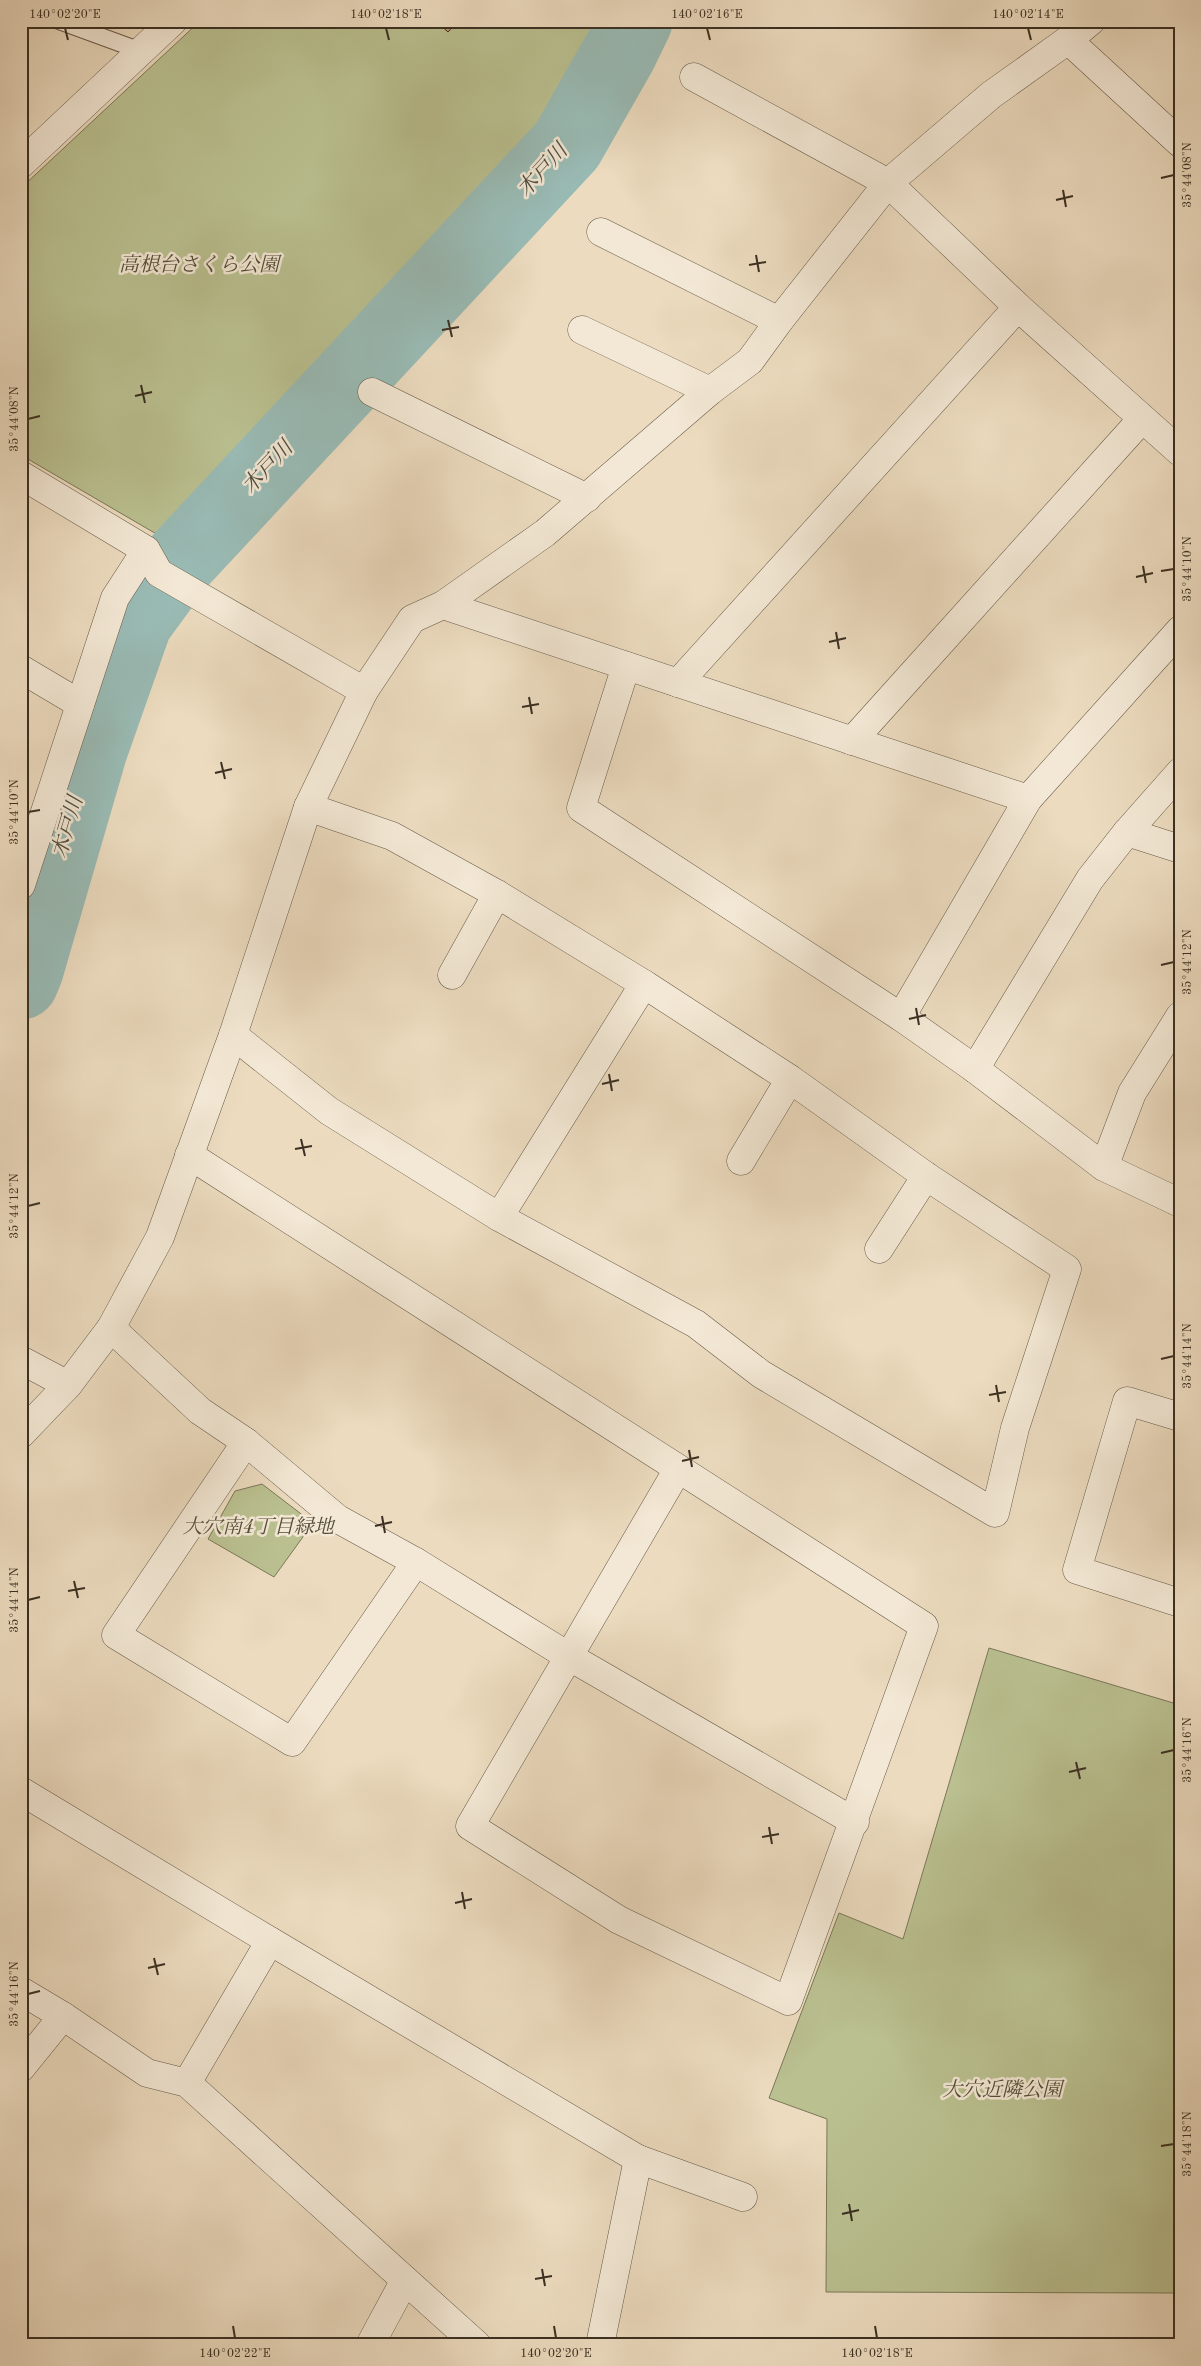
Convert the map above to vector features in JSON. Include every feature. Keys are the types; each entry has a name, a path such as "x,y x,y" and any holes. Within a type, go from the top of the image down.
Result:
{"street":[{"path":"21,164 172,21"},
{"path":"21,1434 68,1385 111,1328 160,1237 232,1035 308,806 364,691 412,619 443,606 545,534 710,391 750,361 779,321 888,184 991,95 1078,28 1180,143"},
{"path":"694,77 888,184 1018,307 1180,452"},
{"path":"601,232 779,321"},
{"path":"678,683 1018,307"},
{"path":"582,330 710,391"},
{"path":"372,392 587,498"},
{"path":"852,741 1142,419"},
{"path":"21,475 146,550 168,578 364,691"},
{"path":"21,885 115,598 146,550"},
{"path":"443,606 1028,800"},
{"path":"901,1017 1028,800 1180,630"},
{"path":"626,666 581,808 901,1017 975,1069 1104,1167 1180,1203"},
{"path":"21,669 80,704"},
{"path":"975,1069 1090,879 1127,832 1180,772"},
{"path":"232,1035 329,1111 499,1217 696,1324 760,1374 995,1513 1015,1428 1067,1269 926,1176 790,1079 644,984 497,894 392,836 308,806"},
{"path":"1127,832 1180,849"},
{"path":"452,975 497,894"},
{"path":"499,1217 644,984"},
{"path":"1104,1167 1132,1093 1180,1016"},
{"path":"741,1161 790,1079"},
{"path":"189,1155 924,1626 788,2001 619,1920 470,1826 678,1469"},
{"path":"879,1249 926,1176"},
{"path":"111,1328 200,1410 246,1442 338,1519 416,1562 568,1656 854,1822"},
{"path":"21,1360 68,1385"},
{"path":"1180,1418 1127,1401 1077,1570 1180,1603"},
{"path":"246,1442 116,1635 292,1742 416,1562"},
{"path":"21,1791 270,1942 638,2159 743,2197"},
{"path":"187,2083 270,1942"},
{"path":"21,1991 63,2016 148,2073 187,2083 477,2345"},
{"path":"21,2068 63,2016"},
{"path":"600,2345 638,2159"},
{"path":"370,2345 405,2280"}],"lane":[{"path":"59,21 141,51"}],"green space":[{"name":"高根台さくら公園","path":"200,21 625,21 560,138 177,546 21,455 21,188"},
{"name":"大穴南4丁目緑地","path":"262,1484 313,1523 274,1577 208,1539 235,1491"},
{"name":"大穴近隣公園","path":"989,1648 1180,1705 1180,2293 826,2292 827,2119 769,2098 839,1913 903,1939"}],"building":[{"path":"436,21 458,21 448,32"}],"waterway":[{"name":"木戸川","path":"21,982 90,750 135,622 178,563 567,145 620,52 635,21"}]}
